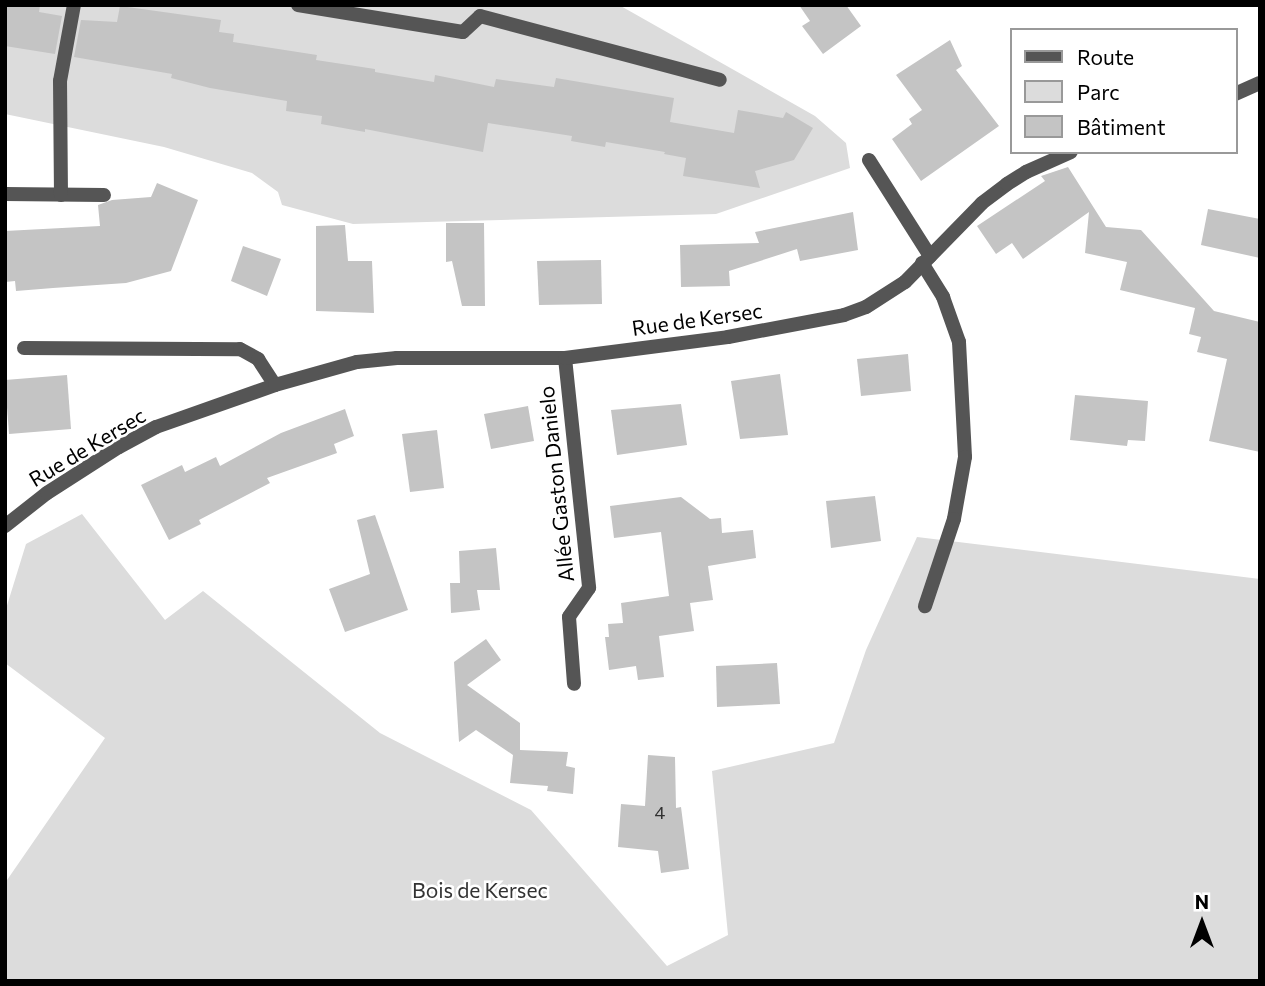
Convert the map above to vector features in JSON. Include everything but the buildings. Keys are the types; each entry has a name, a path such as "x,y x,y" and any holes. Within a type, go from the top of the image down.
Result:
{"street":[{"path":"61,195 60,81 74,5"},
{"path":"298,5 463,32 481,11 720,80"},
{"path":"1237,93 1260,83"},
{"name":"Rue de Kersec","path":"5,526 47,493 119,447 156,428 275,385 377,359 565,358 728,337 844,315 886,295 926,260 982,203 1007,184 1026,172 1066,154"},
{"path":"869,160 926,260 959,342 965,457 954,519 925,606"},
{"path":"5,194 104,195"},
{"path":"24,348 240,349 257,359 275,385"},
{"name":"Allée Gaston Danielo","path":"565,358 589,588 569,617 574,684"}],"green space":[{"path":"5,5 619,5 815,116 846,143 850,168 716,214 353,224 282,205 278,192 252,173 164,147 5,114"},
{"name":"Bois de Kersec","path":"82,514 165,620 203,591 380,733 531,810 667,966 728,935 712,771 834,743 866,650 917,537 1260,579 1260,981 5,981 5,883 105,738 5,663 5,612 26,544"}]}
